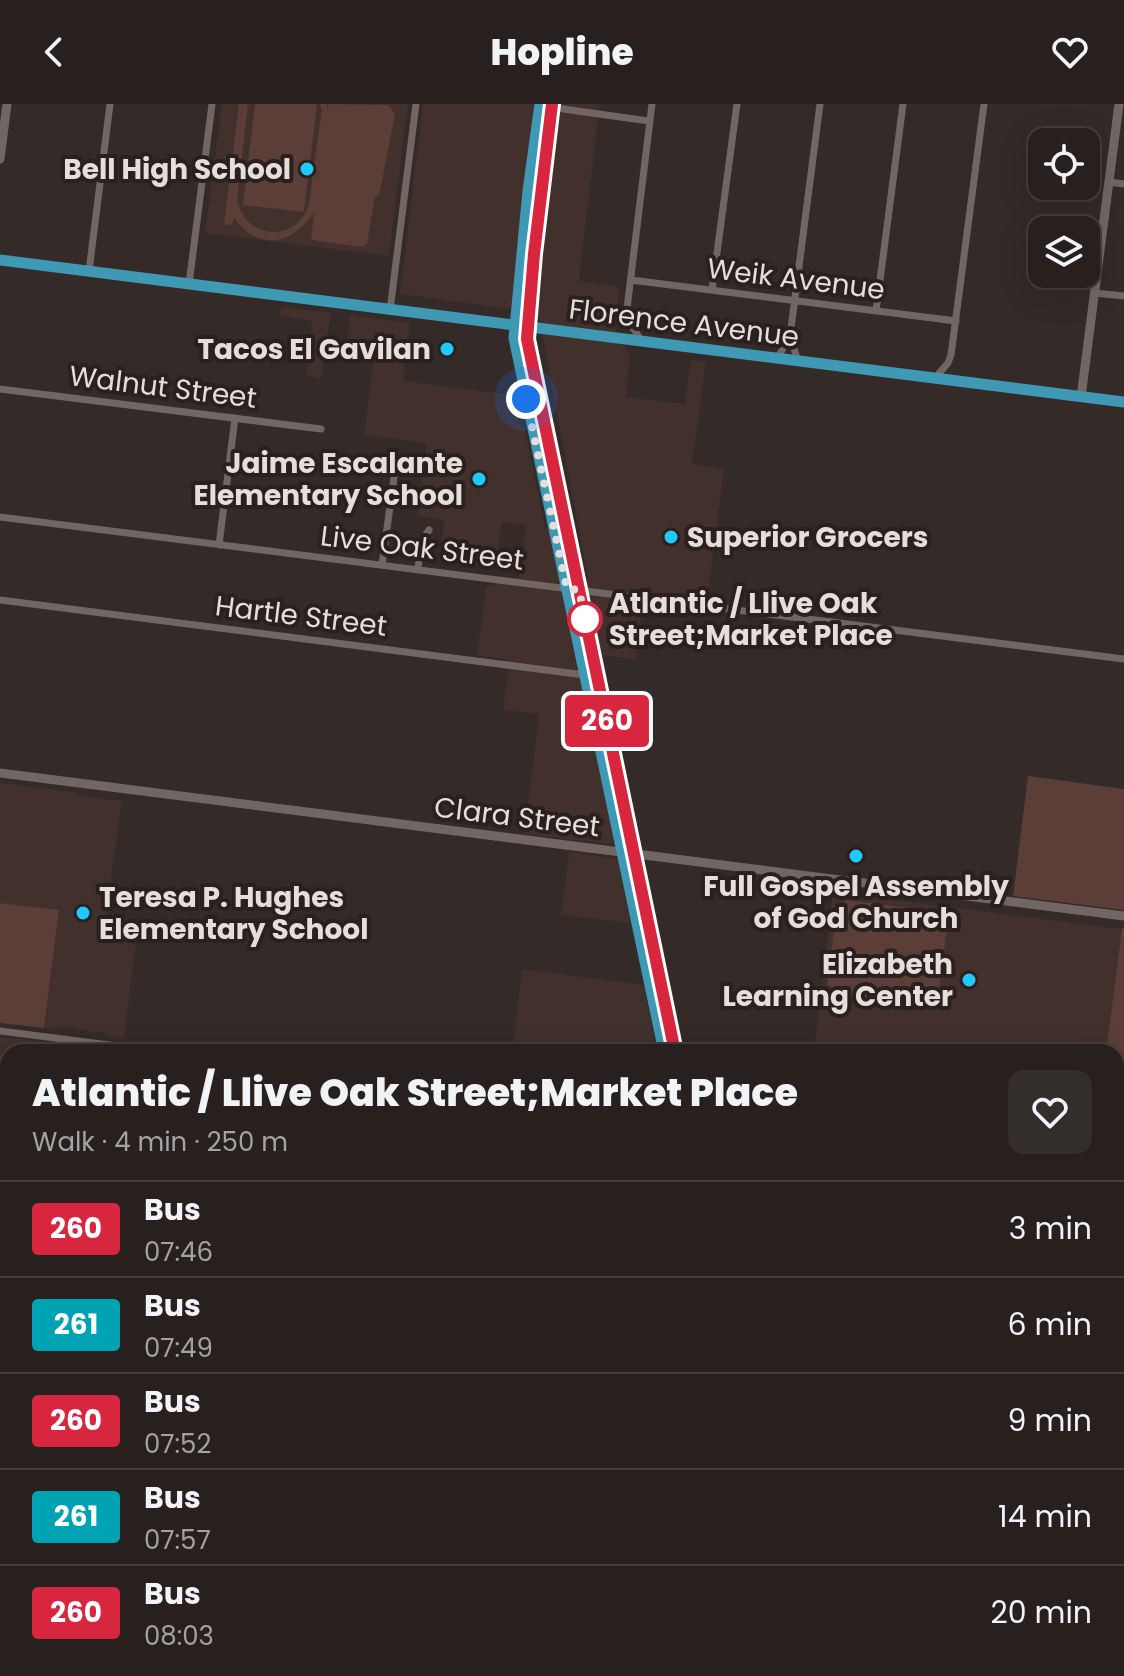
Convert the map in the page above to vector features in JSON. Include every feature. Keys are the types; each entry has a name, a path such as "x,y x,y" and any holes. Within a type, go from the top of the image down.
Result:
{"main road":[{"path":"546,105 540,193 521,326 527,339 573,590 635,854 673,1044"},
{"name":"Florence Avenue","path":"0,260 1124,402"},
{"path":"591,674 622,853 662,1044"}],"street":[{"path":"0,159 7,104"},
{"path":"89,271 110,104"},
{"path":"189,284 212,104"},
{"path":"390,310 416,104"},
{"path":"642,342 626,317 652,104"},
{"path":"712,290 737,104"},
{"path":"777,359 790,336 820,104"},
{"path":"876,311 903,104"},
{"path":"935,378 951,355 984,104"},
{"path":"1081,397 1119,104"},
{"path":"546,105 649,121"},
{"path":"1109,182 1124,184"},
{"name":"Weik Avenue","path":"631,280 956,321"},
{"path":"1094,293 1124,296"},
{"path":"790,336 798,361"},
{"name":"Walnut Street","path":"0,389 321,429"},
{"path":"219,545 235,418"},
{"path":"382,565 394,477"},
{"name":"Live Oak Street","path":"0,517 1124,659"},
{"path":"418,570 421,542 429,530"},
{"name":"Hartle Street","path":"0,600 591,674"},
{"name":"Clara Street","path":"0,773 1124,916"},
{"path":"0,1031 102,1044"}],"shaded area":[{"name":"Bell High School","path":"222,104 408,104 389,256 205,233"},
{"path":"239,104 248,104 237,201 251,224 273,232 296,224 308,206 322,109 320,104 327,104 328,112 328,104 389,105 395,114 367,244 363,247 311,240 314,213 296,232 275,240 254,236 234,218 232,225 224,224"},
{"path":"255,104 317,104 304,212 243,205"},
{"path":"423,104 600,104 579,281 620,287 613,323 630,356 626,397 685,404 691,360 706,362 692,464 724,469 707,600 644,592 636,659 576,653 614,839 611,844 524,834 539,714 503,710 510,660 477,655 486,587 519,577 526,525 502,522 496,562 490,561 489,567 439,561 445,520 418,516 427,443 364,435 375,346 347,341 350,315 410,323 403,381 514,395 520,426 524,426 545,527 550,528 558,575 588,578 538,313 400,294"},
{"path":"281,307 331,313 321,378 306,376 312,321 280,316"},
{"path":"1028,776 1124,789 1124,910 1013,896"},
{"name":"Teresa P. Hughes Elementary School","path":"0,783 122,801 106,915 139,920 124,1038 64,1027 44,1028 59,911 0,903"},
{"path":"569,852 617,859 631,923 561,915"},
{"name":"Elizabeth Learning Center","path":"833,892 1122,929 1107,1044 815,1044"},
{"path":"846,900 945,915 948,920 938,999 934,999 929,1006 834,994 827,985 837,906 840,907"},
{"path":"0,903 59,910 44,1028 0,1023"},
{"path":"1122,928 1124,928 1124,1044 1107,1044"},
{"path":"522,969 644,985 655,1044 513,1044"},
{"path":"0,1037 43,1041 42,1044 0,1044"}],"bus line":[{"name":"260","path":"552,104 540,193 527,339 673,1044"}],"place":[{"name":"Bell High School","path":"307,169"},
{"name":"Tacos El Gavilan","path":"447,349"},
{"name":"Jaime Escalante Elementary School","path":"479,479"},
{"name":"Superior Grocers","path":"671,537"},
{"name":"Atlantic / Llive Oak Street;Market Place","path":"585,619"},
{"name":"Full Gospel Assembly of God Church","path":"856,856"},
{"name":"Teresa P. Hughes Elementary School","path":"83,913"},
{"name":"Elizabeth Learning Center","path":"969,980"}],"route":[{"path":"526,399 567,589 579,590 587,629 585,619"}]}
